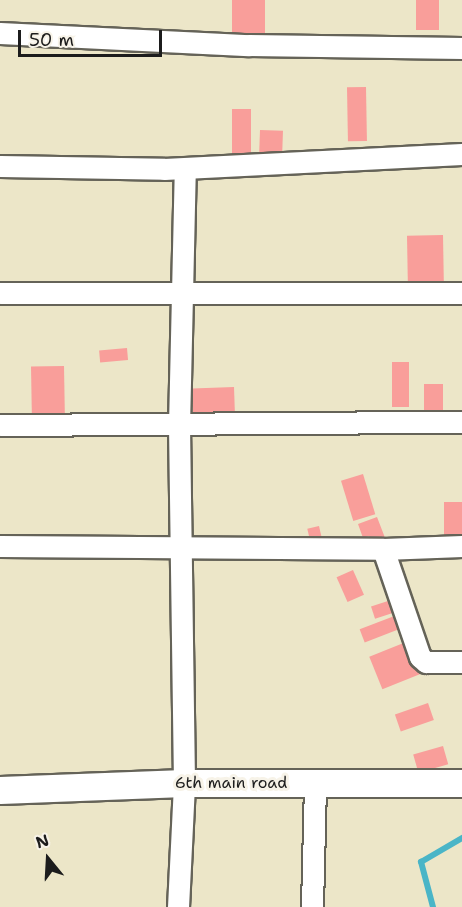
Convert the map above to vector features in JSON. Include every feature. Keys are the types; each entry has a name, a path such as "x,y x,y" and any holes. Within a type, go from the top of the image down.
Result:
{"street":[{"path":"0,33 249,45 462,48"},
{"path":"0,166 185,169 462,154"},
{"path":"178,907 184,783 179,426 185,169"},
{"path":"0,293 462,293"},
{"path":"0,425 462,423"},
{"path":"0,546 181,545 383,549 462,546"},
{"path":"383,549 420,657 426,662 462,662"},
{"name":"6th main road","path":"0,789 184,783 462,783"},
{"path":"312,907 315,783"}],"building":[{"path":"232,0 265,0 265,35 232,35"},
{"path":"416,0 439,0 439,30 416,30"},
{"path":"347,87 366,87 367,141 348,141"},
{"path":"232,109 251,109 251,160 232,160"},
{"path":"260,130 283,131 282,158 259,157"},
{"path":"443,235 444,288 408,289 407,236"},
{"path":"127,348 128,360 100,362 99,350"},
{"path":"392,362 409,362 409,407 392,407"},
{"path":"64,366 65,413 32,414 31,367"},
{"path":"424,384 443,384 443,415 424,415"},
{"path":"234,387 235,416 193,417 192,388"},
{"path":"363,474 375,514 353,521 341,481"},
{"path":"444,502 462,502 462,538 444,538"},
{"path":"377,517 387,543 374,548 369,536 363,538 358,524"},
{"path":"319,526 323,543 311,545 307,529"},
{"path":"353,570 364,595 348,602 337,577"},
{"path":"391,600 395,612 375,619 371,606"},
{"path":"397,615 402,628 365,642 360,629"},
{"path":"411,640 424,672 382,689 369,657"},
{"path":"428,703 434,720 401,731 395,714"},
{"path":"443,746 448,764 418,773 413,755"}],"waterway":[{"path":"433,907 421,862 462,838"}]}
